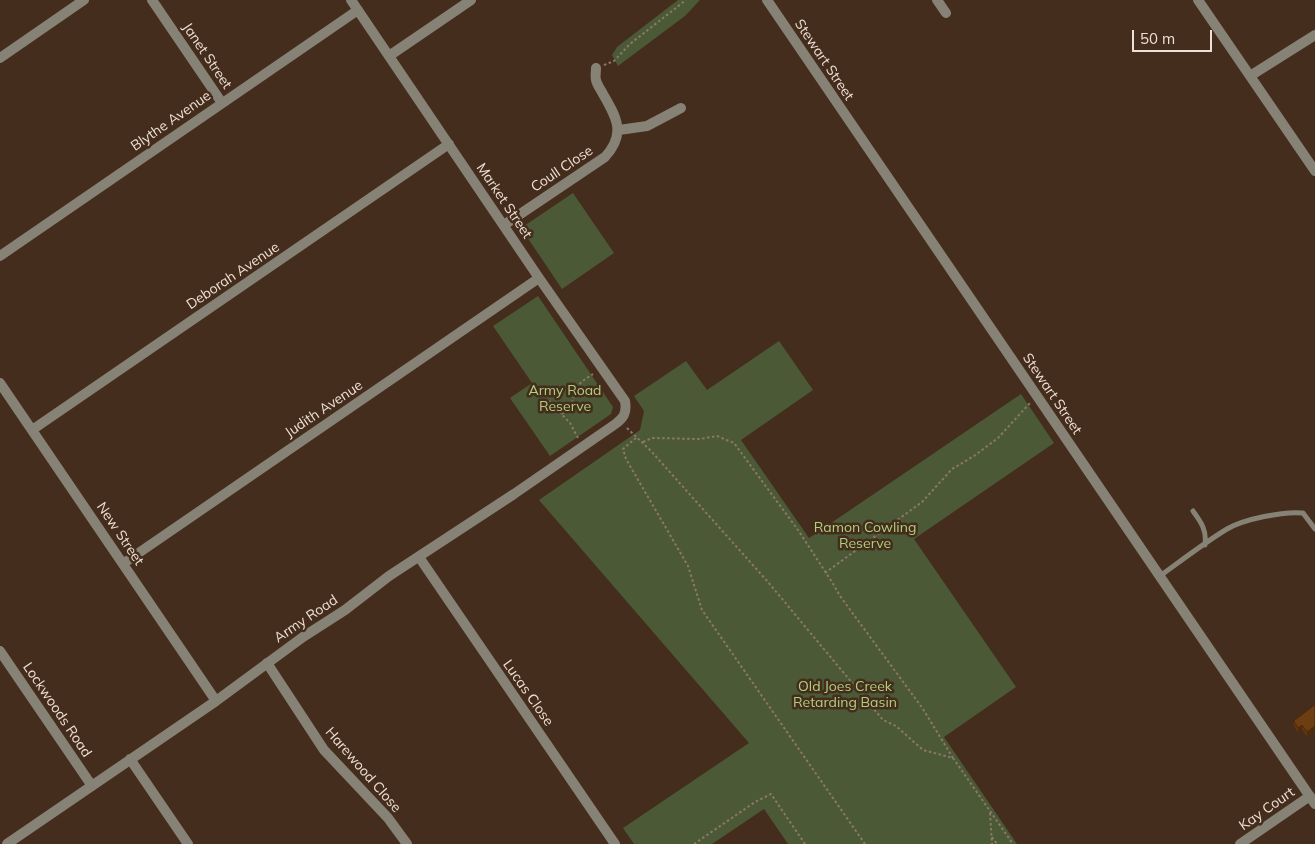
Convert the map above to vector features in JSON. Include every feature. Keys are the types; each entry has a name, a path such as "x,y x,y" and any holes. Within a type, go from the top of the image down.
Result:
{"street":[{"path":"0,58 84,0"},
{"name":"Janet Street","path":"152,0 222,103"},
{"name":"Market Street","path":"351,0 625,401 627,410 623,419"},
{"path":"389,56 471,0"},
{"name":"Stewart Street","path":"767,0 1312,800"},
{"path":"937,0 946,13"},
{"path":"1198,0 1315,171"},
{"name":"Blythe Avenue","path":"0,256 358,10"},
{"path":"1250,76 1315,35"},
{"path":"596,68 596,80 611,107 618,130 647,126 681,108"},
{"name":"Coull Close","path":"504,225 604,157 612,149 618,130"},
{"name":"Deborah Avenue","path":"32,430 449,144"},
{"name":"Judith Avenue","path":"124,563 540,278"},
{"name":"New Street","path":"0,383 216,701"},
{"name":"Army Road","path":"7,844 216,701 303,636 345,610 389,576 623,419"},
{"name":"Lucas Close","path":"419,557 615,844"},
{"name":"Lockwoods Road","path":"0,651 92,786"},
{"name":"Harewood Close","path":"267,663 324,750 388,818 407,844"},
{"path":"130,759 188,844"},
{"name":"Kay Court","path":"1240,844 1312,800"}],"lane":[{"path":"1193,511 1203,525 1206,535 1205,544"},
{"path":"1160,576 1229,528 1271,515 1291,512 1303,514 1315,529"}],"path":[{"path":"614,61 630,44 686,0"},
{"path":"562,414 571,404 581,382 593,374"},
{"path":"549,401 570,424 578,438"},
{"path":"825,572 922,502 952,468 974,456 998,438 1030,403"},
{"path":"623,419 626,427 642,442 768,582 883,720 896,726 923,750 953,758"},
{"path":"642,442 652,438 700,439 717,436 734,443 798,530 840,596 923,709 953,758 1013,844"},
{"path":"637,438 623,449 626,459 688,566 702,610 865,844"},
{"path":"694,844 755,802 771,794 805,844"},
{"path":"990,811 992,844"},
{"path":"992,837 997,844"}],"green space":[{"path":"678,0 700,0 685,16 618,66 612,55 617,47"},
{"path":"573,193 614,253 562,289 523,231 524,226"},
{"name":"Army Road Reserve","path":"538,296 613,407 611,414 550,456 510,398 532,383 493,326"},
{"name":"Old Joes Creek Retarding Basin","path":"779,341 813,390 741,440 809,538 1021,394 1054,443 914,539 1016,687 944,737 1017,844 788,844 764,809 712,844 634,844 623,828 749,743 539,500 640,430 644,411 634,396 686,361 707,390"}],"building":[{"path":"1315,705 1315,726 1307,732 1302,725 1298,728 1294,721"}],"park label":[{"name":"Ramon Cowling Reserve","path":"865,536"}]}
